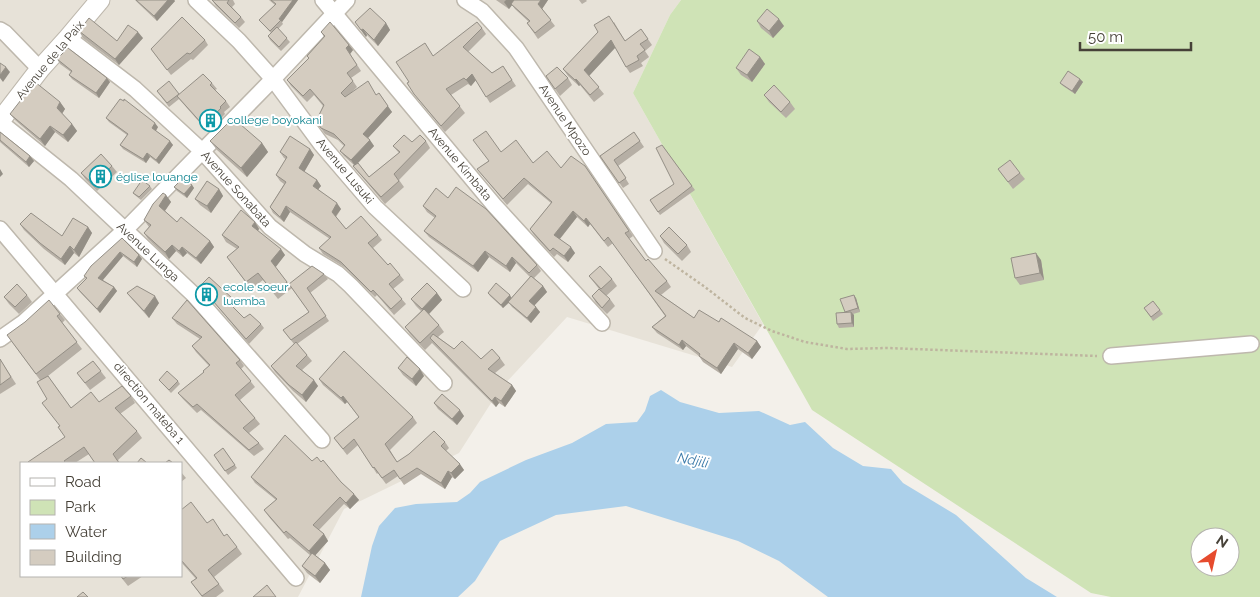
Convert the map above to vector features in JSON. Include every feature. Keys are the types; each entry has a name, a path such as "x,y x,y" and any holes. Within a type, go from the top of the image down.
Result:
{"street":[{"name":"Avenue de la Paix","path":"0,122 40,69 100,0"},
{"name":"Avenue Lusuki","path":"196,0 239,41 273,79 364,196 437,267 463,289"},
{"name":"Avenue Kimbata","path":"323,0 494,205 602,323"},
{"path":"0,339 24,322 126,230 347,0"},
{"name":"Avenue Mpozo","path":"464,0 482,11 516,48 654,251"},
{"path":"0,30 40,69"},
{"name":"Avenue Sonabata","path":"68,38 135,89 202,151 270,227 305,254 338,274 444,383"},
{"name":"Avenue Lunga","path":"0,122 71,179 194,295 322,440"},
{"name":"direction mateba 1","path":"0,230 296,578"},
{"path":"1111,356 1251,344"}],"path":[{"path":"654,251 745,318 772,331 805,342 847,348 1111,356"}],"shaded area":[{"path":"0,0 681,0 670,15 633,93 763,324 732,367 567,317 500,389 459,453 344,509 298,597 0,597"}],"green space":[{"path":"681,0 1260,0 1260,597 1111,597 1091,593 812,410 633,93 670,15"}],"water":[{"name":"Ndjili","path":"661,390 680,402 719,413 759,411 790,425 805,422 833,448 863,466 891,469 903,483 956,515 1026,578 1057,597 828,597 779,561 738,541 626,506 556,515 500,541 475,581 458,597 361,597 372,546 379,526 395,508 416,504 457,502 470,493 480,482 526,460 572,443 606,424 637,422 645,411 650,396"}],"building":[{"path":"136,0 168,0 154,16"},
{"path":"212,0 229,0 227,3 241,17 235,23"},
{"path":"271,0 293,0 279,19 281,20 270,31 259,20 276,4"},
{"path":"514,0 541,0 538,4 551,20 535,33 527,23 530,21 511,4"},
{"path":"370,8 386,23 374,40 363,29 361,30 355,22"},
{"path":"767,9 779,19 769,31 757,21"},
{"path":"609,16 625,41 641,29 648,39 640,44 645,50 637,56 639,60 626,67 611,40 584,70 599,87 590,95 576,79 563,69 598,32 594,25"},
{"path":"182,17 205,40 190,54 187,53 167,70 151,49"},
{"path":"89,18 117,41 128,25 138,32 115,59 79,31"},
{"path":"330,22 349,45 346,48 357,65 347,73 353,81 341,93 345,97 368,81 376,95 379,93 388,106 363,134 370,140 351,160 340,151 345,145 334,134 321,128 316,121 324,105 310,89 303,96 287,80 309,58 307,56 325,36 321,32"},
{"path":"477,22 482,28 463,47 492,73 503,66 512,80 486,97 472,74 466,80 464,78 446,89 460,106 441,126 414,94 407,83 409,82 396,62 425,43 433,56"},
{"path":"277,27 287,38 279,47 268,36"},
{"path":"68,48 107,78 96,93 69,75 72,71 57,59"},
{"path":"749,49 760,57 747,75 736,68"},
{"path":"0,63 6,67 0,75"},
{"path":"557,67 568,78 555,89 546,76"},
{"path":"1068,71 1080,79 1072,91 1060,83"},
{"path":"203,74 212,83 210,85 226,101 204,126 177,96"},
{"path":"169,81 179,94 167,103 157,91"},
{"path":"35,82 60,102 57,108 72,124 63,135 50,126 40,139 10,114"},
{"path":"774,85 790,102 781,112 764,95"},
{"path":"120,99 124,101 124,99 155,123 152,128 170,141 156,160 147,153 143,159 120,145 128,134 106,118"},
{"path":"233,118 262,143 241,168 210,141"},
{"path":"486,131 501,152 516,140 533,163 547,151 561,168 571,156 585,166 629,231 625,233 646,261 648,259 667,281 655,291 694,318 699,310 719,322 721,318 757,341 748,353 734,343 717,368 699,356 700,354 682,340 679,345 652,327 666,316 608,237 604,241 586,218 584,221 573,211 554,235 571,247 564,256 553,248 550,251 530,229 552,202 524,178 503,199 477,169 489,161 473,140"},
{"path":"0,132 30,156 26,162 0,140"},
{"path":"634,132 640,141 614,160 626,178 619,183 600,156"},
{"path":"404,135 412,142 420,135 426,141 394,174 399,181 381,197 353,166 358,163 369,177 400,152 393,146"},
{"path":"290,136 310,149 299,168 317,180 313,186 337,203 332,212 346,229 361,216 378,235 368,243 400,275 389,284 402,299 391,309 373,290 371,292 341,262 319,248 331,237 286,206 280,217 270,207 286,182 276,175 287,157 280,152"},
{"path":"662,145 692,186 658,212 650,200 674,184 656,148"},
{"path":"101,154 112,166 93,184 81,173"},
{"path":"1010,160 1020,173 1008,182 998,169"},
{"path":"183,178 192,185 184,194 174,187"},
{"path":"142,180 150,186 139,197 133,193"},
{"path":"207,181 219,189 207,206 195,199"},
{"path":"456,187 486,209 537,265 529,273 512,257 506,266 485,251 473,266 424,231 436,216 423,206 436,188 448,198"},
{"path":"163,193 166,195 159,206 177,222 181,217 210,241 196,258 182,247 179,251 172,245 165,252 144,233 151,225 144,220 153,204"},
{"path":"241,210 255,222 252,226 281,249 271,261 287,282 274,293 258,273 246,282 227,257 239,247 222,235"},
{"path":"31,213 62,236 73,218 88,227 74,250 70,246 61,259 20,224"},
{"path":"669,227 687,245 678,254 660,236"},
{"path":"122,238 139,255 134,262 120,252 98,278 114,287 97,309 77,288 87,278 84,276 91,266"},
{"path":"1036,253 1040,273 1015,278 1011,258"},
{"path":"312,266 324,274 307,288 326,316 291,340 283,330 309,312 289,284"},
{"path":"600,266 612,279 601,289 589,276"},
{"path":"531,276 543,286 529,301 536,307 527,318 508,302"},
{"path":"209,277 232,298 228,302 244,318 250,314 261,324 246,339 200,286"},
{"path":"427,283 437,293 422,309 411,299"},
{"path":"496,283 510,295 501,305 488,293"},
{"path":"17,284 27,295 15,307 4,297"},
{"path":"137,286 155,296 144,311 127,293"},
{"path":"599,289 610,299 602,308 592,296"},
{"path":"854,295 858,308 845,312 840,299"},
{"path":"49,300 60,314 57,316 77,342 36,374 7,335 25,322"},
{"path":"187,300 240,360 236,363 251,381 235,395 255,418 243,428 259,443 249,450 197,404 193,407 178,393 210,365 192,346 202,337 172,318"},
{"path":"1153,301 1160,310 1151,317 1144,308"},
{"path":"424,309 439,325 420,343 405,327"},
{"path":"851,312 852,323 837,324 836,313"},
{"path":"433,334 454,349 462,341 481,359 492,349 500,358 488,369 512,385 501,401 495,397 492,401 430,338"},
{"path":"296,342 307,355 296,366 314,380 302,395 289,385 271,366"},
{"path":"344,351 413,417 385,444 397,462 409,454 434,431 445,442 441,446 460,464 451,473 448,471 441,483 417,468 400,479 394,470 382,478 354,439 343,449 334,438 359,417 343,396 341,398 319,379"},
{"path":"407,357 420,369 412,379 398,368"},
{"path":"0,359 11,377 0,385"},
{"path":"93,361 101,371 85,383 77,373"},
{"path":"167,371 178,381 169,390 159,380"},
{"path":"48,376 71,408 91,392 99,402 122,386 131,396 115,408 137,431 113,454 118,462 94,462 84,447 65,462 28,462 65,437 58,427 60,426 42,403 47,399 37,382"},
{"path":"442,394 460,410 452,419 434,403"},
{"path":"285,435 312,461 317,457 321,462 323,460 341,482 354,494 346,503 340,497 313,525 324,534 309,551 286,531 284,533 264,510 277,499 251,477"},
{"path":"223,448 235,465 225,471 214,455"},
{"path":"141,458 146,462 138,462"},
{"path":"191,502 207,523 213,519 224,536 227,534 237,547 208,570 219,584 202,596 191,582 197,578 182,561 182,509"},
{"path":"312,553 325,563 315,576 302,566"},
{"path":"267,585 276,597 253,597"},
{"path":"83,592 88,597 77,597"}],"place":[{"name":"college boyokani","path":"211,120"},
{"name":"église louange","path":"100,177"},
{"name":"ecole soeur luemba","path":"207,294"}]}
